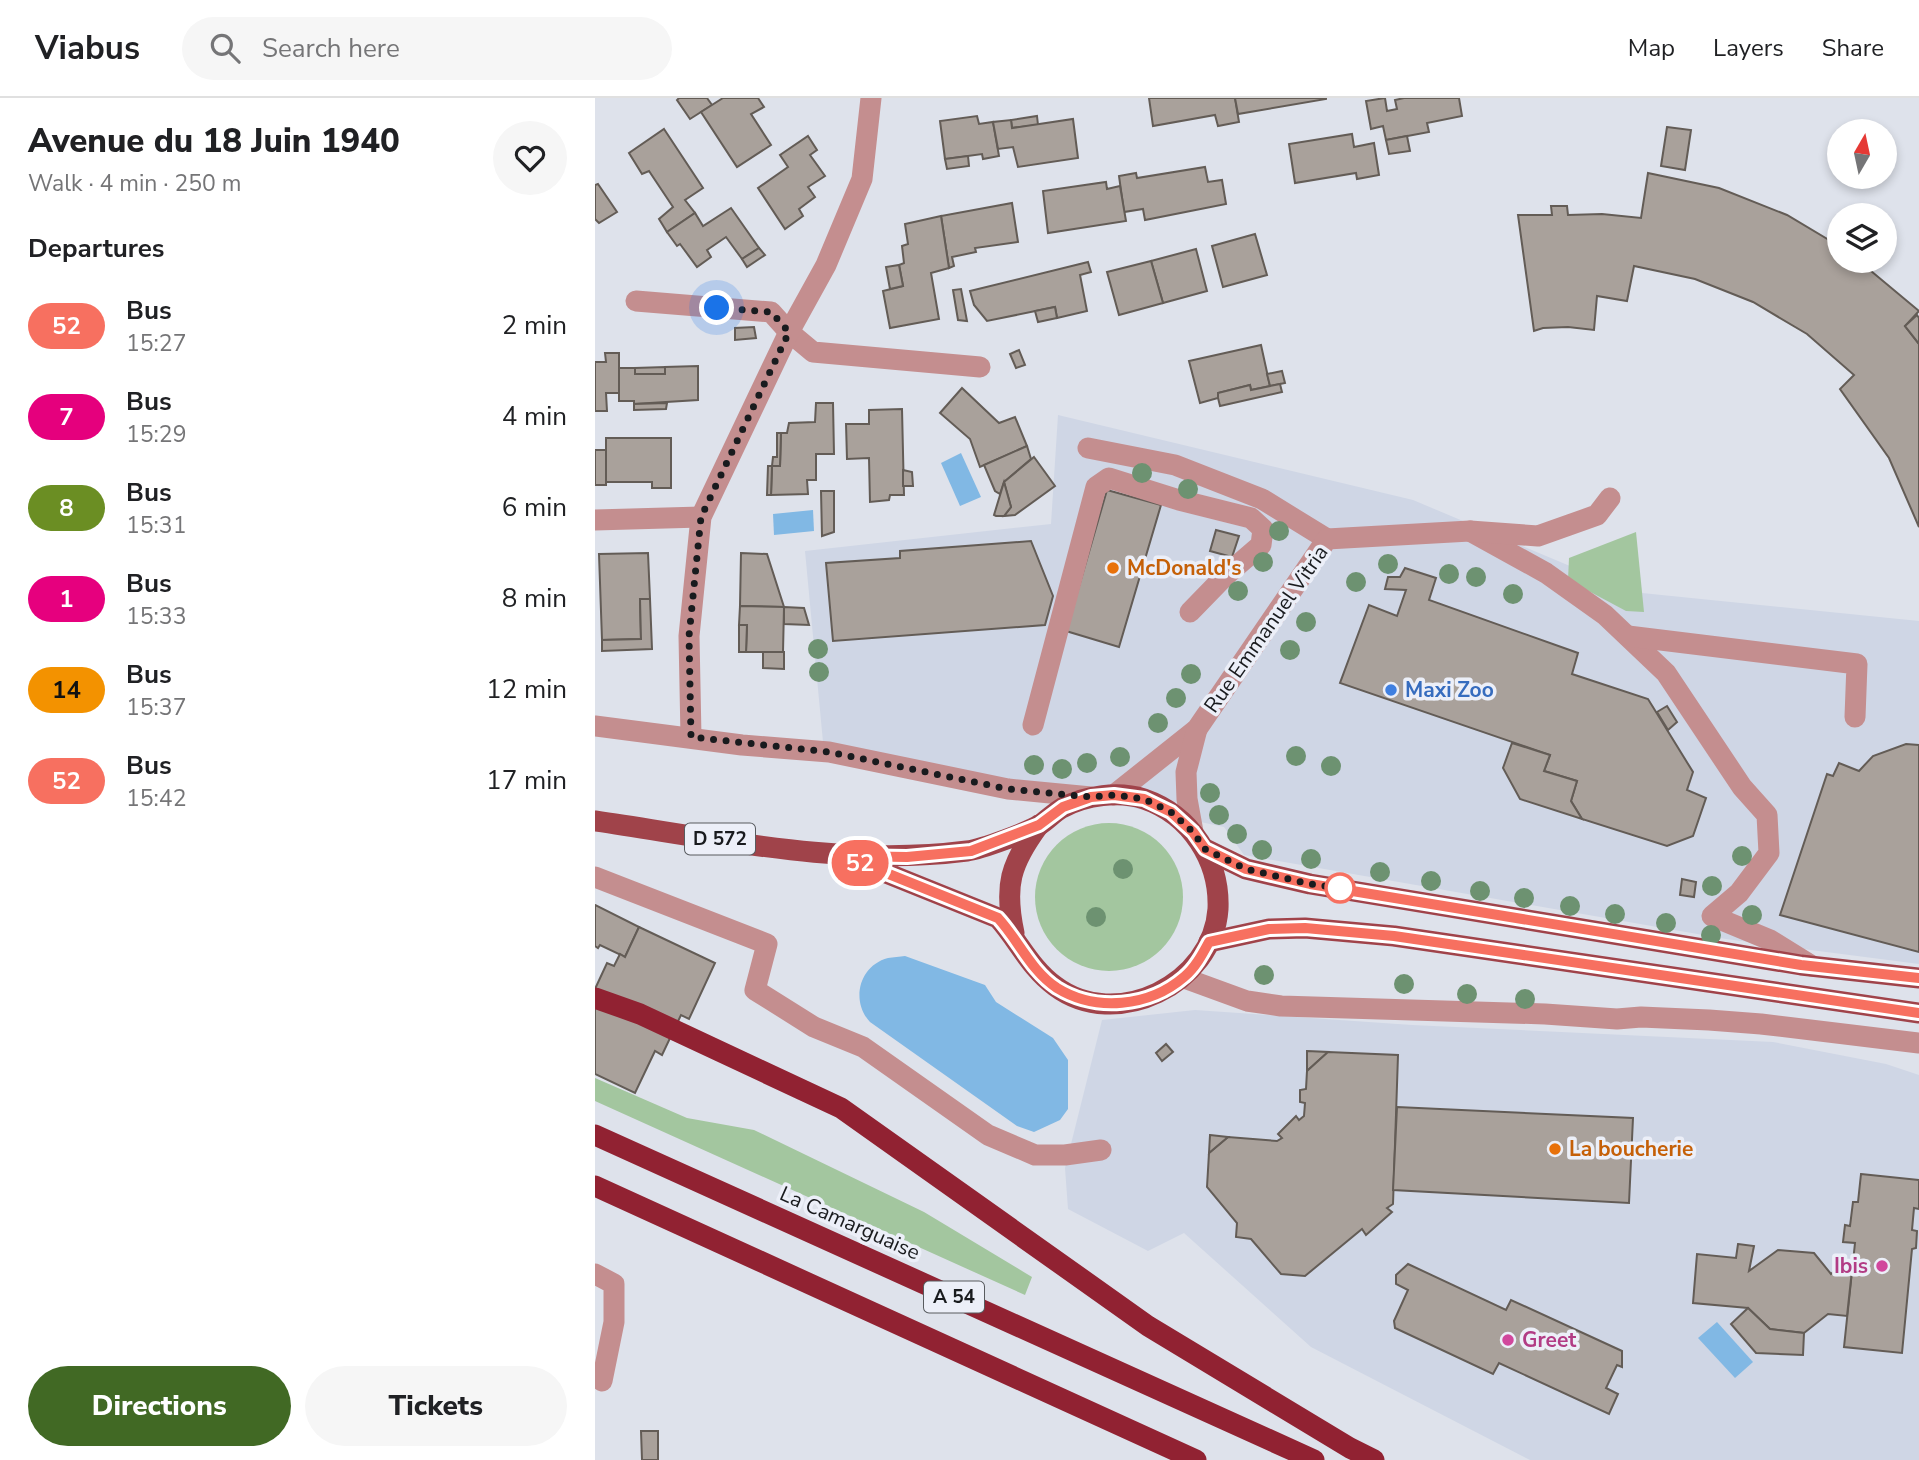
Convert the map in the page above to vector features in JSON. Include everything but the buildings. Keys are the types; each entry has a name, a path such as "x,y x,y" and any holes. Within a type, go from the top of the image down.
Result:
{"highway":[{"path":"595,998 641,1014 841,1108 1148,1326 1374,1460"},
{"name":"La Camarguaise","path":"595,1135 1314,1460"},
{"name":"A 54","path":"595,1186 1196,1460"}],"main road":[{"path":"1199,841 1216,880 1218,911 1209,942 1198,962 1184,978 1155,996 1122,1004 1088,1001 1057,988 1032,965 1015,936 1008,907 1010,877 1021,849 1039,825 1063,807 1091,797 1114,795 1144,799 1171,812 1199,841 1246,869 1310,884 1812,966 1919,978"},
{"name":"D 572","path":"595,821 844,856 907,857 971,851 1039,825"},
{"name":"D 572","path":"844,856 998,918 1015,936"},
{"path":"1209,942 1269,929 1305,928 1394,936 1919,1013"}],"street":[{"path":"691,737 689,636 701,517 789,332 826,265 862,179 871,98"},
{"path":"636,301 771,312 813,352 980,367"},
{"path":"1088,448 1175,465 1262,499 1327,539"},
{"path":"1033,725 1097,487 1109,478 1179,500 1251,518 1263,529 1261,545 1225,576 1190,612"},
{"name":"Rue Emmanuel Vitria","path":"1197,729 1327,539 1470,531 1538,536 1597,515 1610,498"},
{"path":"595,520 701,517"},
{"path":"1470,531 1546,573 1605,615 1666,673 1742,787 1767,814 1769,853 1739,893 1712,916 1770,940 1812,966"},
{"path":"1628,636 1857,664 1855,717"},
{"path":"595,726 829,752 1008,789 1091,797"},
{"path":"1114,795 1197,729"},
{"path":"1197,729 1186,772 1187,799 1199,841"},
{"path":"595,877 767,944 755,990 814,1027 863,1047 988,1135 1035,1155 1101,1150"},
{"path":"1184,978 1247,1001 1282,1006 1709,1020 1773,1025 1919,1044"},
{"path":"595,1274 614,1284 614,1322 602,1381"}],"shaded area":[{"path":"1058,415 1413,500 1632,592 1919,621 1919,964 1726,939 1244,855 1224,827 823,742 805,551 1051,524"},
{"path":"1195,1010 1412,1025 1773,1042 1886,1064 1919,1075 1919,1460 1530,1460 1311,1347 1184,1233 1148,1251 1068,1209 1065,1168 1102,1020"}],"green space":[{"path":"1636,532 1644,612 1626,611 1568,580 1569,558"},
{"path":"1109,823 1137,828 1161,845 1178,869 1183,897 1178,925 1161,949 1137,966 1109,971 1081,966 1057,949 1040,925 1035,897 1040,869 1057,845 1081,828"},
{"path":"595,1078 687,1118 754,1130 924,1212 1032,1277 1025,1295 595,1101"}],"water":[{"path":"961,453 981,497 960,506 941,463"},
{"path":"813,510 814,531 774,535 773,514"},
{"path":"905,956 985,985 996,1002 1053,1038 1068,1060 1068,1109 1060,1120 1034,1132 1017,1126 870,1022 864,1014 859,995 864,976 878,962"},
{"path":"1717,1322 1753,1362 1735,1378 1698,1338"}],"bus line":[{"name":"52","path":"1919,978 1801,965 1310,884 1246,869 1205,849 1193,832 1171,812 1144,799 1114,795 1091,797 1063,807 1039,825 971,851 907,857 844,856 998,918 1015,936 1032,965 1057,988 1088,1001 1122,1004 1155,996 1184,978 1198,962 1209,942 1269,929 1305,928 1394,936 1919,1013"}],"place":[{"name":"McDonald's","path":"1113,568"},
{"name":"Maxi Zoo","path":"1391,690"},
{"name":"La boucherie","path":"1555,1149"},
{"name":"Ibis","path":"1882,1266"},
{"name":"Greet","path":"1508,1340"}],"route":[{"path":"717,308 771,312 789,332 701,517 689,636 691,737 829,752 1008,789 1144,799 1171,812 1193,832 1205,849 1246,869 1340,888"}]}
